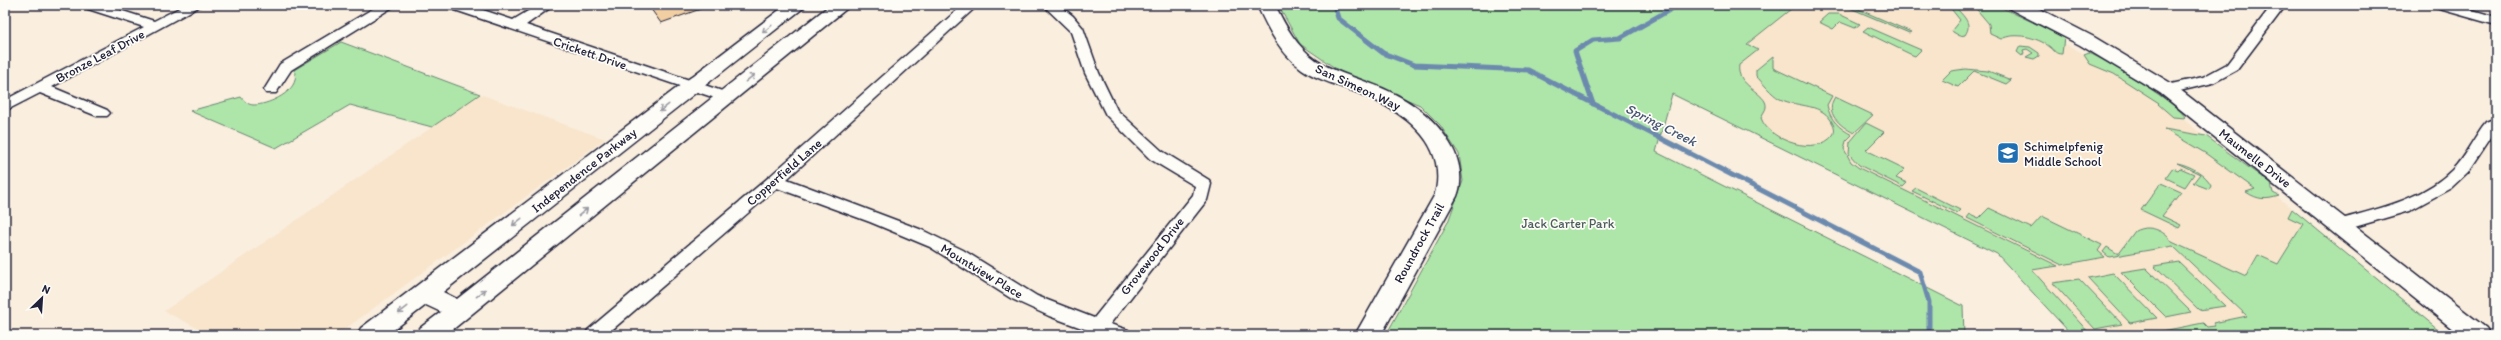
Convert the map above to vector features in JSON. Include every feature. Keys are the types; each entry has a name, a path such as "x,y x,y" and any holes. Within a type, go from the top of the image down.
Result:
{"main road":[{"name":"Independence Parkway","path":"370,335 798,5"},
{"path":"429,335 842,5"},
{"name":"San Simeon Way","path":"1266,5 1282,39 1302,58 1334,78 1397,103 1428,127 1441,146"},
{"name":"Maumelle Drive","path":"2017,5 2066,29 2167,89 2341,225 2477,335"},
{"name":"Roundrock Trail","path":"1368,335 1439,210 1448,189 1449,173 1441,146"},
{"path":"424,293 459,311"}],"street":[{"path":"90,5 156,26"},
{"name":"Bronze Leaf Drive","path":"5,106 195,5"},
{"path":"271,90 285,67 389,5"},
{"name":"Crickett Drive","path":"454,5 692,87 726,97"},
{"path":"514,26 547,5"},
{"name":"Copperfield Lane","path":"594,335 775,181 971,5"},
{"name":"Grovewood Drive","path":"1050,5 1068,19 1078,31 1092,73 1111,112 1156,154 1203,184 1201,196 1097,327"},
{"path":"2167,89 2208,80 2232,68 2279,5"},
{"path":"2441,5 2496,21"},
{"path":"40,88 102,113"},
{"path":"2341,225 2389,212 2434,192 2459,173 2476,151 2488,127 2496,123"},
{"name":"Mountview Place","path":"775,181 892,224 935,242 968,260 1018,294 1097,327 1122,335"}],"shaded area":[{"name":"Schimelpfenig Middle School","path":"1701,5 1990,5 2100,62 2171,109 2445,335 2072,335 1997,254 1672,94"},
{"path":"480,94 605,139 337,335 211,335 164,311"}],"green space":[{"name":"Jack Carter Park","path":"1278,5 1796,5 1747,44 1758,50 1739,65 1739,72 1746,84 1762,97 1765,102 1766,108 1761,118 1766,126 1773,133 1783,139 1805,145 1816,145 1826,142 1833,135 1834,131 1833,124 1829,117 1823,112 1780,99 1756,76 1756,70 1773,56 1773,68 1832,96 1827,105 1828,110 1836,123 1852,135 1846,141 1844,149 1851,162 1859,168 2058,266 2032,270 2091,335 2072,335 1997,254 1672,94 1656,152 1963,306 1964,335 1386,335 1448,222 1463,181 1459,154 1440,125 1420,105 1341,72 1300,44"},
{"path":"1843,5 1849,5 1911,32 1909,33"},
{"path":"1948,5 1954,5 1966,19 1968,26 1965,35 1960,36 1953,32 1952,30 1960,20"},
{"path":"1973,5 1996,5 2064,37 2062,54 2056,53 2045,43 2032,38 2013,36 2001,39 1990,34 1989,24"},
{"path":"1828,14 1839,14 1860,24 1855,28 1840,22 1833,29 1819,22"},
{"path":"1868,27 1921,50 1915,56 1910,54 1863,31"},
{"path":"341,42 480,94 432,127 350,105 276,148 190,111 241,97 252,105 272,101 284,94 293,85 295,80 294,70"},
{"path":"2020,46 2030,47 2039,53 2039,56 2034,59 2026,57 2033,53 2027,49 2023,50 2024,53 2022,56 2017,52"},
{"path":"2089,53 2126,73 2158,94 2181,112 2185,118 2173,117 2158,104 2159,103 2114,74 2090,64 2084,55"},
{"path":"1965,69 1988,71 2011,80 2006,84 1974,71 1958,87 1942,80 1951,71"},
{"path":"1835,97 1873,115 1854,133 1839,123 1832,114 1831,108"},
{"path":"1866,123 1884,132 1866,150 1905,169 1896,178 1907,183 1903,187 1859,165 1849,154 1850,142"},
{"path":"2164,129 2206,136 2271,184 2273,193 2279,196 2262,198 2250,195 2246,192 2255,189 2205,153"},
{"path":"2177,163 2192,168 2205,177 2211,185 2209,189 2193,183 2200,174"},
{"path":"2173,168 2178,170 2180,168 2194,174 2185,187 2166,178"},
{"path":"2161,183 2181,192 2162,216 2181,225 2179,228 2141,210"},
{"path":"1916,188 1960,210 1957,213 1912,191"},
{"path":"1989,208 2031,228 2042,216 2102,245 2098,251 2105,257 2062,265 1967,218 1970,214 1979,218"},
{"path":"2292,209 2445,335 2142,335 2203,323 2207,327 2215,326 2213,323 2247,316 2173,246 2109,257 2103,252 2107,247 2118,254 2135,231 2146,228 2156,229 2165,234 2172,242 2246,276 2258,255 2278,264 2303,224 2288,217"},
{"path":"2179,262 2225,306 2199,310 2154,266"},
{"path":"2146,268 2191,312 2166,317 2121,272"},
{"path":"2113,273 2157,318 2130,323 2088,278"},
{"path":"2079,279 2122,324 2095,329 2053,283"}],"building":[{"path":"648,5 706,5 706,7 661,23"}],"waterway":[{"name":"Spring Creek","path":"1334,5 1338,18 1383,53 1414,65 1528,70 1593,103"},
{"path":"1593,103 1575,51 1593,40 1620,38 1678,5"},
{"name":"Spring Creek","path":"1593,103 1920,272 1929,302 1929,335"}],"place":[{"name":"Schimelpfenig Middle School","path":"2008,153"}]}
